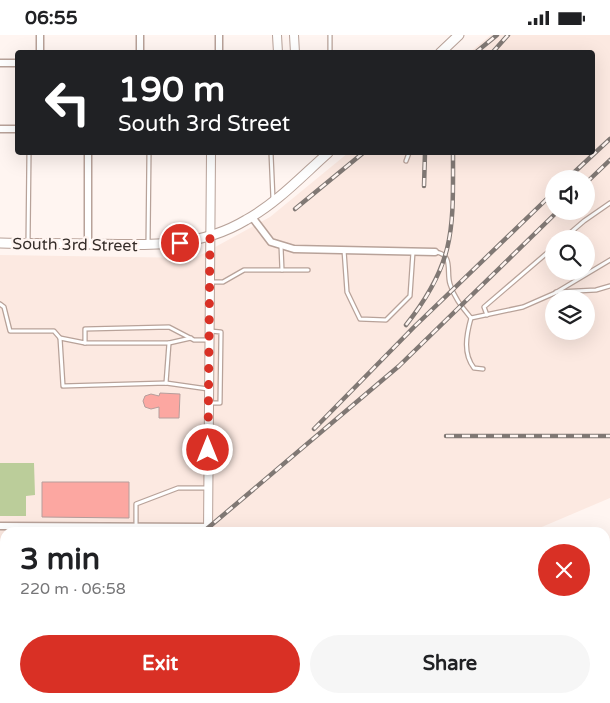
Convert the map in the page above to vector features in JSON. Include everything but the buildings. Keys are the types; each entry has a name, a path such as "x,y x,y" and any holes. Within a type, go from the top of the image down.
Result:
{"main road":[{"path":"449,40 459,35"},
{"name":"South 3rd Street","path":"0,243 148,245 191,242 210,237 252,217 326,155"}],"street":[{"path":"40,35 40,50"},
{"path":"140,35 140,50"},
{"path":"219,35 220,50"},
{"path":"277,35 278,50"},
{"path":"294,35 295,50"},
{"path":"0,63 15,63"},
{"path":"0,129 15,129"},
{"path":"88,155 88,244"},
{"path":"208,527 211,155"},
{"path":"252,217 266,237 281,246 294,249 435,252"},
{"path":"0,526 136,527"}],"lane":[{"path":"330,35 330,50"},
{"path":"28,243 29,155"},
{"path":"148,245 149,155"},
{"path":"271,155 273,201"},
{"path":"406,161 408,155"},
{"path":"574,230 610,203"},
{"path":"281,246 282,270"},
{"path":"344,250 347,292 360,319 386,320 410,296 413,251"},
{"path":"435,252 441,253 446,257 449,267 449,283 461,307 471,319"},
{"path":"487,315 484,307 545,255"},
{"path":"560,290 610,260"},
{"path":"210,282 222,282 244,270 308,269"},
{"path":"595,290 610,286"},
{"path":"471,319 523,307 545,297"},
{"path":"0,305 4,307 10,331 54,331 60,338 63,385 166,383 209,386 220,383"},
{"path":"471,319 468,329 467,359 474,368 484,369"},
{"path":"85,343 84,329 169,327 190,338"},
{"path":"60,338 85,343 169,343 221,332 220,403 208,403"},
{"path":"166,383 169,343"},
{"path":"136,527 136,504 178,488 208,487"}],"shaded area":[{"path":"491,35 610,35 610,498 542,527 0,527 0,255 195,258 270,217 346,155 595,155 595,50 472,50"}],"green space":[{"path":"0,463 34,463 35,495 26,496 26,516 0,516"}],"railway":[{"path":"479,50 497,35"},
{"path":"495,50 508,35"},
{"path":"595,153 610,139"},
{"path":"295,209 361,155"},
{"path":"424,186 425,155"},
{"path":"406,325 422,303 443,263 448,243 453,203 453,155"},
{"path":"577,170 593,155"},
{"path":"595,174 610,160"},
{"path":"314,429 414,327 545,201"},
{"path":"209,527 399,366 549,220"},
{"path":"446,436 610,436"}],"route":[{"path":"180,243 210,237 208,450"}]}
